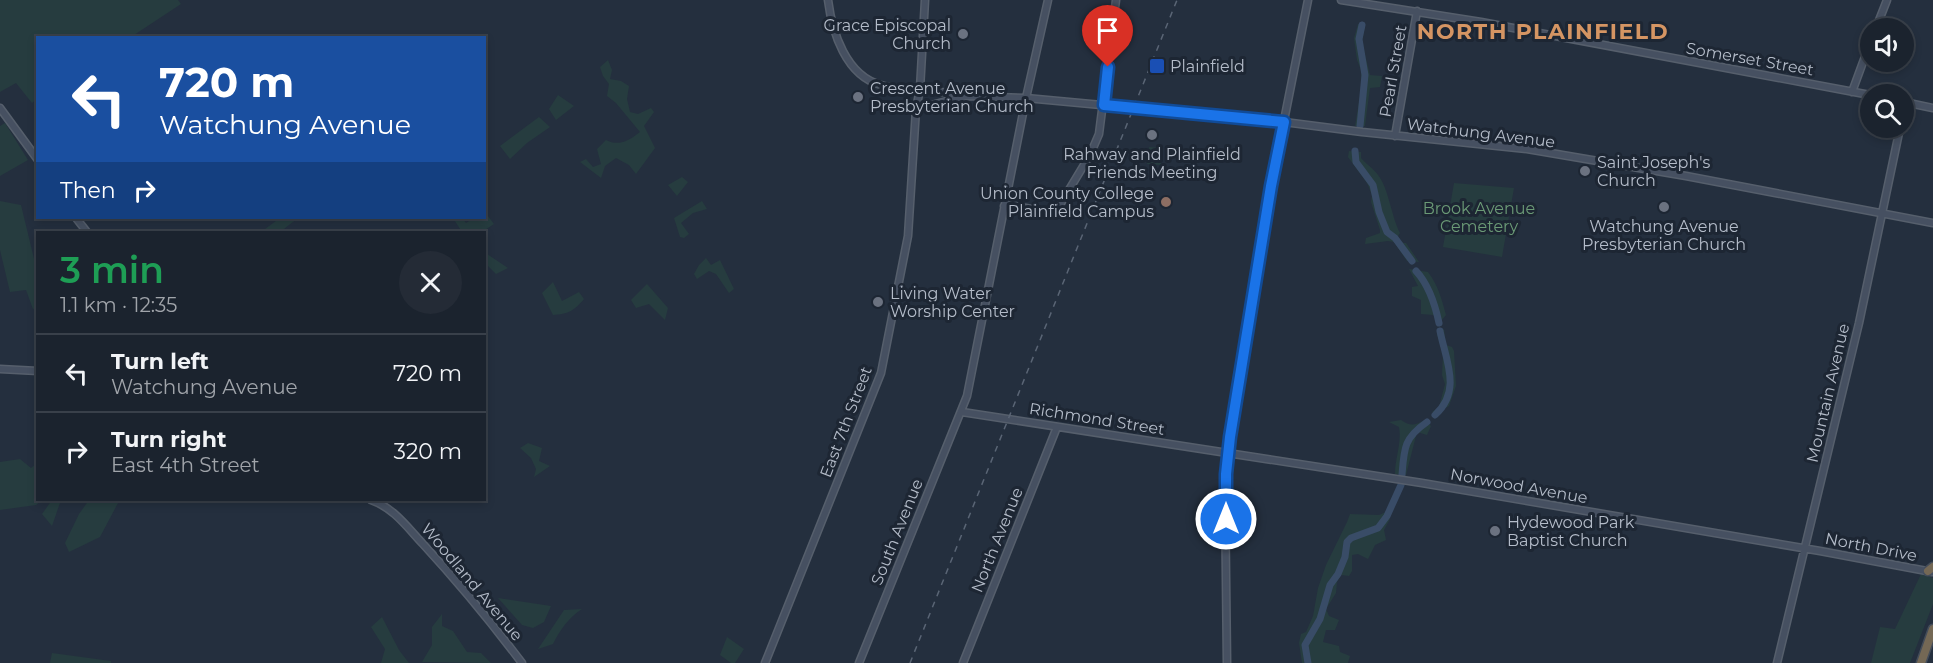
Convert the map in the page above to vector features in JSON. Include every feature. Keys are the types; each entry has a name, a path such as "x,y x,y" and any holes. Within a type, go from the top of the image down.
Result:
{"highway":[{"path":"1921,663 1933,629"},
{"path":"1926,663 1933,644"}],"street":[{"path":"828,0 837,36 845,55 854,67 868,79 879,85 950,93"},
{"name":"East 7th Street","path":"765,663 881,373 908,236 925,0"},
{"name":"South Avenue","path":"859,663 967,396 1026,98 1048,0"},
{"path":"1004,207 1009,205 1055,213 1095,145 1104,105 1116,0"},
{"path":"1227,663 1225,493 1228,453 1269,196 1308,0"},
{"name":"Somerset Street","path":"1341,0 1417,11 1860,93"},
{"path":"1880,18 1887,0"},
{"name":"Pearl Street","path":"1395,136 1417,11"},
{"path":"1852,92 1860,71"},
{"name":"Watchung Avenue","path":"916,109 966,96 1026,98 1284,122 1348,131 1527,149 1933,223"},
{"path":"1914,105 1933,108"},
{"path":"0,108 36,157"},
{"name":"Mountain Avenue","path":"1777,663 1854,343 1898,138"},
{"path":"1055,197 1065,199"},
{"path":"77,219 86,231"},
{"path":"0,369 36,371"},
{"name":"Richmond Street","path":"962,412 1228,453"},
{"name":"North Avenue","path":"963,663 1057,427"},
{"name":"Norwood Avenue","path":"1228,453 1407,480 1805,549"},
{"name":"Woodland Avenue","path":"373,501 391,510 438,560 522,663"},
{"name":"North Drive","path":"1805,549 1931,570"}],"green space":[{"path":"0,0 178,0 181,4 133,36 36,36 36,100 32,103 16,83 0,92"},
{"path":"1358,24 1365,26 1362,42 1370,75 1382,76 1380,87 1370,88 1365,126 1355,126 1361,90 1361,70 1354,38"},
{"path":"608,60 612,70 610,79 621,81 629,86 627,99 630,112 638,114 651,108 654,112 644,126 655,148 636,174 629,165 616,158 605,166 601,178 580,162 586,159 593,167 601,164 597,149 606,140 620,143 640,132 616,103 607,96 609,84 600,67"},
{"path":"558,95 574,106 556,120 549,109"},
{"path":"539,117 550,127 527,143 510,159 500,146"},
{"path":"5,123 28,160 0,176 0,126"},
{"path":"1149,147 1162,148 1161,165 1147,164"},
{"path":"1349,151 1361,152 1361,158 1382,181 1400,233 1398,236 1402,243 1406,243 1419,262 1407,261 1394,242 1365,244 1366,238 1380,233 1380,230 1371,202 1372,195 1367,183 1348,157"},
{"path":"682,177 688,182 677,196 668,185"},
{"name":"Brook Avenue Cemetery","path":"1454,183 1514,188 1502,257 1443,247"},
{"path":"0,201 21,205 36,267 36,308 33,309 26,290 10,292 0,250"},
{"path":"702,201 707,209 693,213 681,223 689,234 684,238 680,237 674,218"},
{"path":"486,213 494,224 484,231 461,231 454,219 463,219 466,223 472,219 486,219"},
{"path":"279,219 297,219 281,231 262,231"},
{"path":"486,253 508,268 496,274 486,264"},
{"path":"706,258 711,265 720,260 734,289 729,293 716,274 709,271 697,279 694,274"},
{"path":"1409,269 1428,272 1439,293 1446,315 1441,321 1433,315 1421,314 1421,300 1412,296 1412,287 1418,286"},
{"path":"553,282 562,301 579,292 584,299 570,311 553,315 542,293"},
{"path":"647,284 668,308 665,320 649,304 636,308 631,300"},
{"path":"1444,329 1446,345 1452,347 1454,351 1456,386 1449,406 1435,414 1432,412 1439,407 1445,384 1442,375 1443,354 1437,334"},
{"path":"1401,420 1413,424 1425,420 1431,426 1427,435 1417,432 1406,475 1395,474 1400,433 1399,427 1389,422"},
{"path":"528,443 542,448 539,461 550,466 534,477 536,469 531,458 520,448"},
{"path":"20,459 31,468 36,464 36,501 41,501 36,505 0,510 0,462"},
{"path":"51,501 61,501 52,526 42,514"},
{"path":"88,501 118,501 100,537 69,552 65,543 79,514"},
{"path":"1386,512 1390,519 1384,530 1386,540 1375,545 1368,559 1358,554 1352,555 1352,571 1349,576 1341,575 1337,582 1336,593 1326,609 1329,616 1339,620 1335,630 1326,630 1323,642 1339,646 1340,652 1350,656 1348,663 1302,663 1299,643 1301,634 1306,632 1313,616 1318,588 1326,565 1350,514 1379,515"},
{"path":"1921,574 1933,578 1933,604 1910,663 1871,663 1880,627 1895,629"},
{"path":"498,598 551,606 544,622 533,628 522,625"},
{"path":"582,609 565,624 553,644 538,649 564,610"},
{"path":"442,614 442,626 453,631 467,652 481,653 491,663 422,662 432,645 432,627"},
{"path":"382,617 399,650 409,663 381,663 385,649 371,627"},
{"path":"727,637 744,649 735,663 731,663 720,655"},
{"path":"52,653 111,661 111,663 50,663"}],"waterway":[{"path":"1360,126 1365,75 1359,39 1362,25"},
{"path":"1355,151 1356,162 1373,185 1379,212 1387,232 1395,238 1412,261"},
{"path":"1416,271 1425,282 1431,295 1439,323"},
{"path":"1435,415 1443,406 1450,386 1450,375 1440,331"},
{"path":"1402,475 1407,444 1414,433 1427,422"},
{"path":"1308,663 1305,645 1320,619 1330,585 1338,574 1345,557 1347,542 1351,538 1378,528 1387,516 1401,485"}],"railway":[{"path":"910,663 1177,0"}],"place":[{"name":"Grace Episcopal Church","path":"963,34"},
{"name":"Plainfield","path":"1157,66"},
{"name":"Crescent Avenue Presbyterian Church","path":"858,97"},
{"name":"Rahway and Plainfield Friends Meeting","path":"1152,135"},
{"name":"Saint Joseph's Church","path":"1585,171"},
{"name":"Union County College Plainfield Campus","path":"1166,202"},
{"name":"Watchung Avenue Presbyterian Church","path":"1664,207"},
{"name":"Living Water Worship Center","path":"878,302"},
{"name":"Hydewood Park Baptist Church","path":"1495,531"}],"district":[{"name":"NORTH PLAINFIELD","path":"1543,31"}],"route":[{"path":"1108,67 1104,105 1284,122 1271,186 1230,437 1225,493 1226,519"}]}
